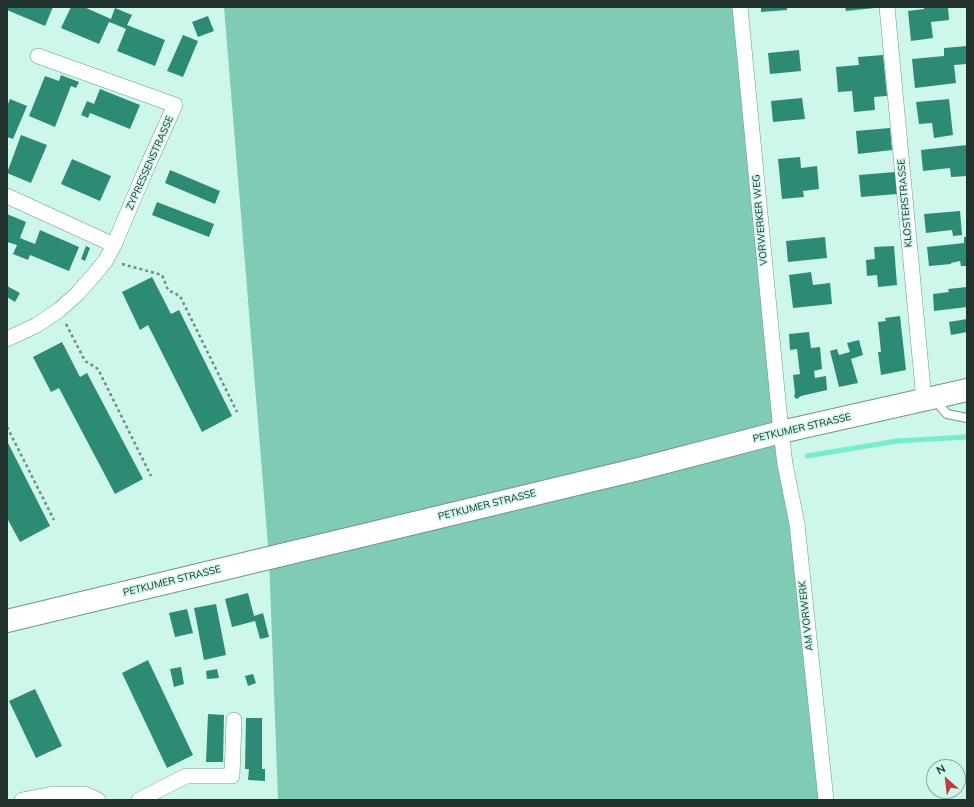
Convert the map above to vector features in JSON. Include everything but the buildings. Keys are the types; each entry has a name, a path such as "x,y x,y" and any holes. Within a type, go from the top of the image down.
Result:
{"main road":[{"name":"PETKUMER STRASSE","path":"7,621 623,472 781,432 967,390"}],"street":[{"name":"VORWERKER WEG","path":"740,7 781,432"},
{"name":"KLOSTERSTRASSE","path":"887,7 931,398"},
{"name":"ZYPRESSENSTRASSE","path":"7,339 37,325 59,310 76,295 106,260 114,245 175,105 38,56"},
{"path":"7,196 114,245"},
{"name":"AM VORWERK","path":"781,432 785,464 797,524 826,800"},
{"path":"139,800 186,776 232,776 234,720"},
{"path":"22,800 53,794 85,794 98,800"}],"lane":[{"path":"931,398 947,414 967,418"}],"path":[{"path":"106,260 162,275 168,290 180,296 237,412"},
{"path":"59,310 85,361 98,368 151,476"},
{"path":"7,426 54,520"}],"green space":[{"path":"224,7 740,7 826,800 278,800 269,557"}],"waterway":[{"path":"807,456 897,441 967,437"}]}
